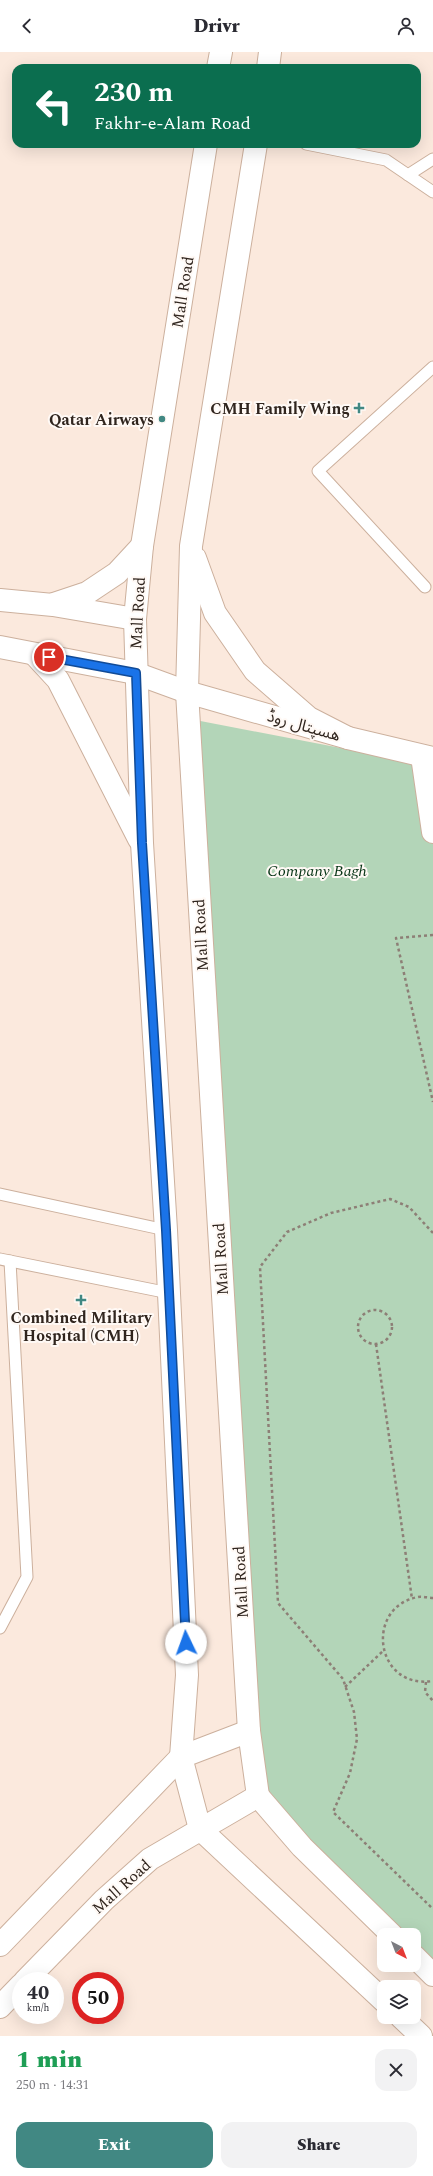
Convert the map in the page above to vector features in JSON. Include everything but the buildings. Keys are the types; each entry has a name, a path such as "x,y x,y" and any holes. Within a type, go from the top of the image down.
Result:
{"main road":[{"path":"219,64 221,52"},
{"path":"268,64 270,52"},
{"name":"Mall Road","path":"200,1828 181,1757 187,1675 166,1230 142,843 135,619 142,546 205,148"},
{"name":"Mall Road","path":"34,1972 104,1900 150,1859 200,1828 258,1796 249,1731 187,692 191,546 255,148"},
{"path":"53,605 87,593 117,573 142,546"},
{"path":"191,546 215,613 255,671 310,718 348,738"},
{"path":"0,600 53,605 135,619"},
{"name":"ھسپتال روڈ","path":"0,647 35,655 136,673 187,692 348,738 427,757"},
{"path":"35,655 58,680 142,843"},
{"path":"427,757 433,832"},
{"path":"0,1945 181,1757 249,1731"},
{"path":"258,1796 302,1847 385,1928"},
{"path":"200,1828 377,1994"},
{"path":"421,1963 433,1975"},
{"path":"0,2006 12,1994"},
{"path":"408,2024 421,2036"}],"lane":[{"path":"326,148 386,160 433,192"},
{"path":"408,176 433,160"},
{"path":"424,587 318,471 433,367"},
{"path":"0,1194 166,1230"},
{"path":"0,1628 27,1577 5,1260 168,1293"}],"path":[{"path":"433,935 396,938 433,1102"},
{"path":"433,1233 409,1207 390,1198 331,1213 287,1232 260,1267 278,1603 343,1679 354,1712 357,1739 350,1773 333,1812 433,1909"},
{"path":"368,1310 378,1310 387,1314 392,1323 391,1333 385,1341 376,1344 366,1342 359,1336 357,1325 361,1316 368,1310"},
{"path":"376,1344 412,1600"},
{"path":"433,1598 418,1597 401,1604 388,1616 382,1633 383,1651 389,1664 399,1674 412,1680 426,1682 433,1681"},
{"path":"345,1687 383,1651"},
{"path":"426,1682 425,1692 433,1701"}],"green space":[{"name":"Company Bagh","path":"190,719 424,764 433,811 433,1968 421,1956 421,1928 393,1928 258,1796"}],"place":[{"name":"CMH Family Wing","path":"359,408"},
{"name":"Qatar Airways","path":"162,419"},
{"name":"Combined Military Hospital (CMH)","path":"81,1300"}],"route":[{"path":"49,657 136,673 142,843 166,1230 186,1643"}]}
